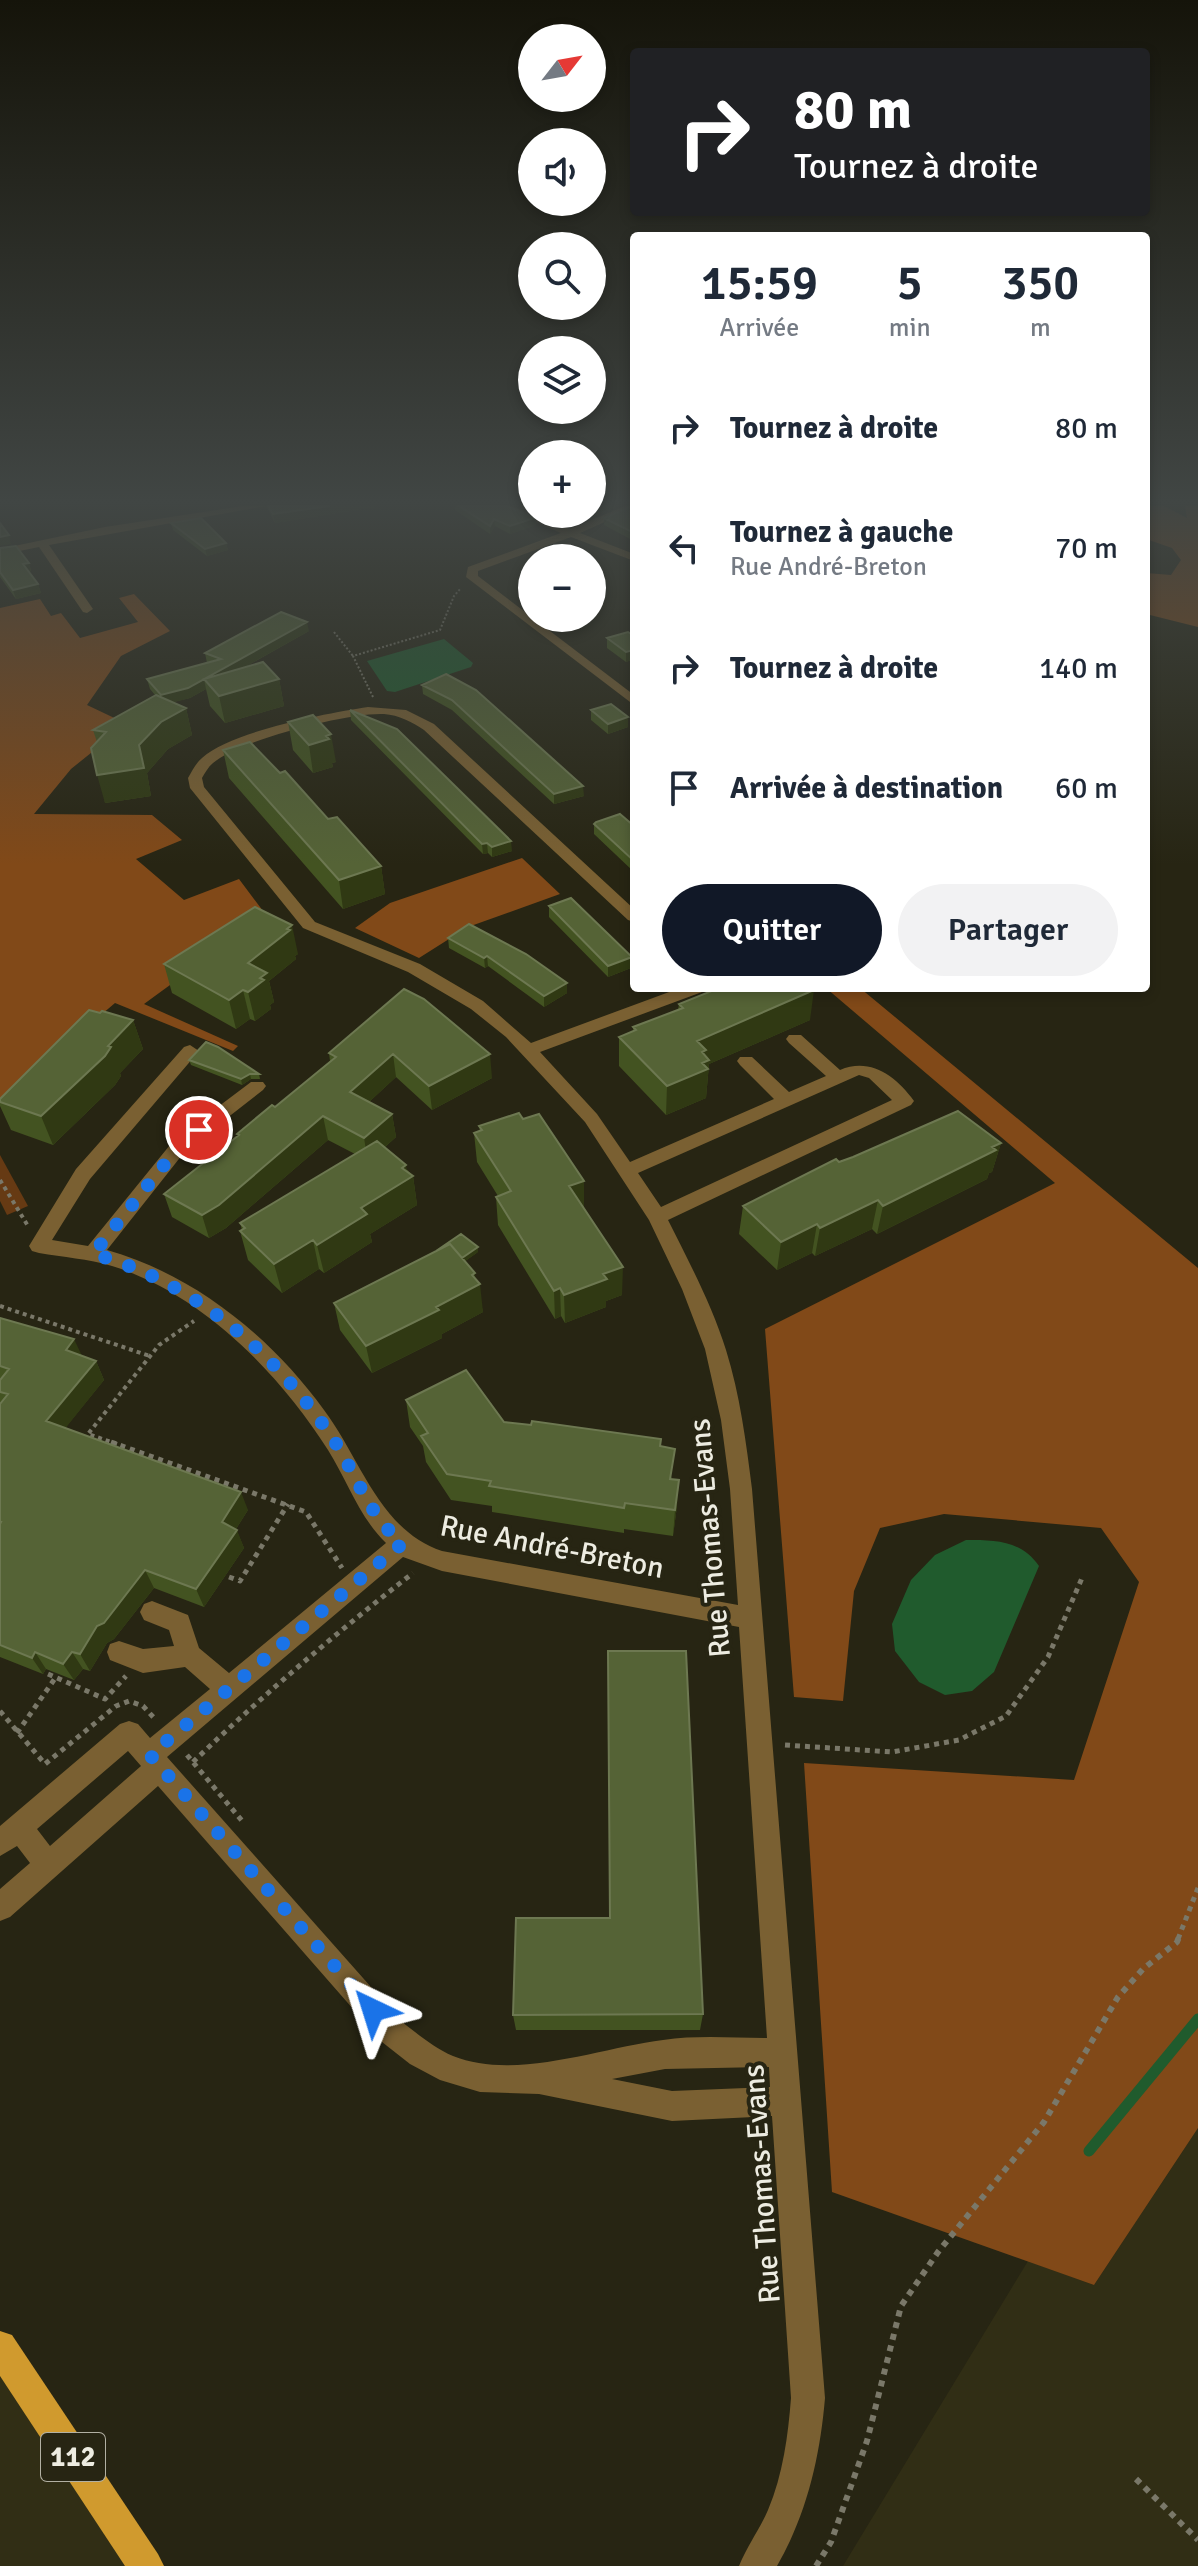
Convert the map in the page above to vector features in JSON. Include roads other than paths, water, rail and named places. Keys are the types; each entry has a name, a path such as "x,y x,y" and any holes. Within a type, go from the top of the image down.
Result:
{"main road":[{"name":"112","path":"0,2347 146,2566"}],"street":[{"path":"532,626 630,698"},
{"name":"Rue Thomas-Evans","path":"630,913 418,719 379,709 352,712 221,751 200,769 195,778 197,788 309,925 444,984 500,1023 591,1118 657,1217 692,1289 715,1349 732,1420 741,1489 808,2398 804,2449 790,2498 772,2543 757,2566"},
{"path":"529,1050 685,992"},
{"path":"795,1039 837,1077"},
{"name":"Rue André-Breton","path":"190,1051 83,1174 39,1246 93,1254 155,1276 210,1311 258,1348 304,1398 336,1443 376,1512 393,1536 403,1543 442,1561 749,1618"},
{"path":"746,1061 786,1100"},
{"path":"628,1170 858,1069 875,1074 905,1101 657,1217"},
{"path":"93,1254 180,1145 257,1086"},
{"path":"0,1907 48,1865 229,1689 403,1543"},
{"path":"152,1612 179,1623 189,1655 229,1689"},
{"path":"119,1652 143,1661 189,1655"},
{"path":"48,1865 9,1835 129,1733 392,2032 420,2054 450,2070 480,2077 539,2079 672,2106 786,2101"},
{"path":"539,2079 665,2054 782,2052"}],"waterway":[{"path":"1089,2151 1198,2019"}]}
